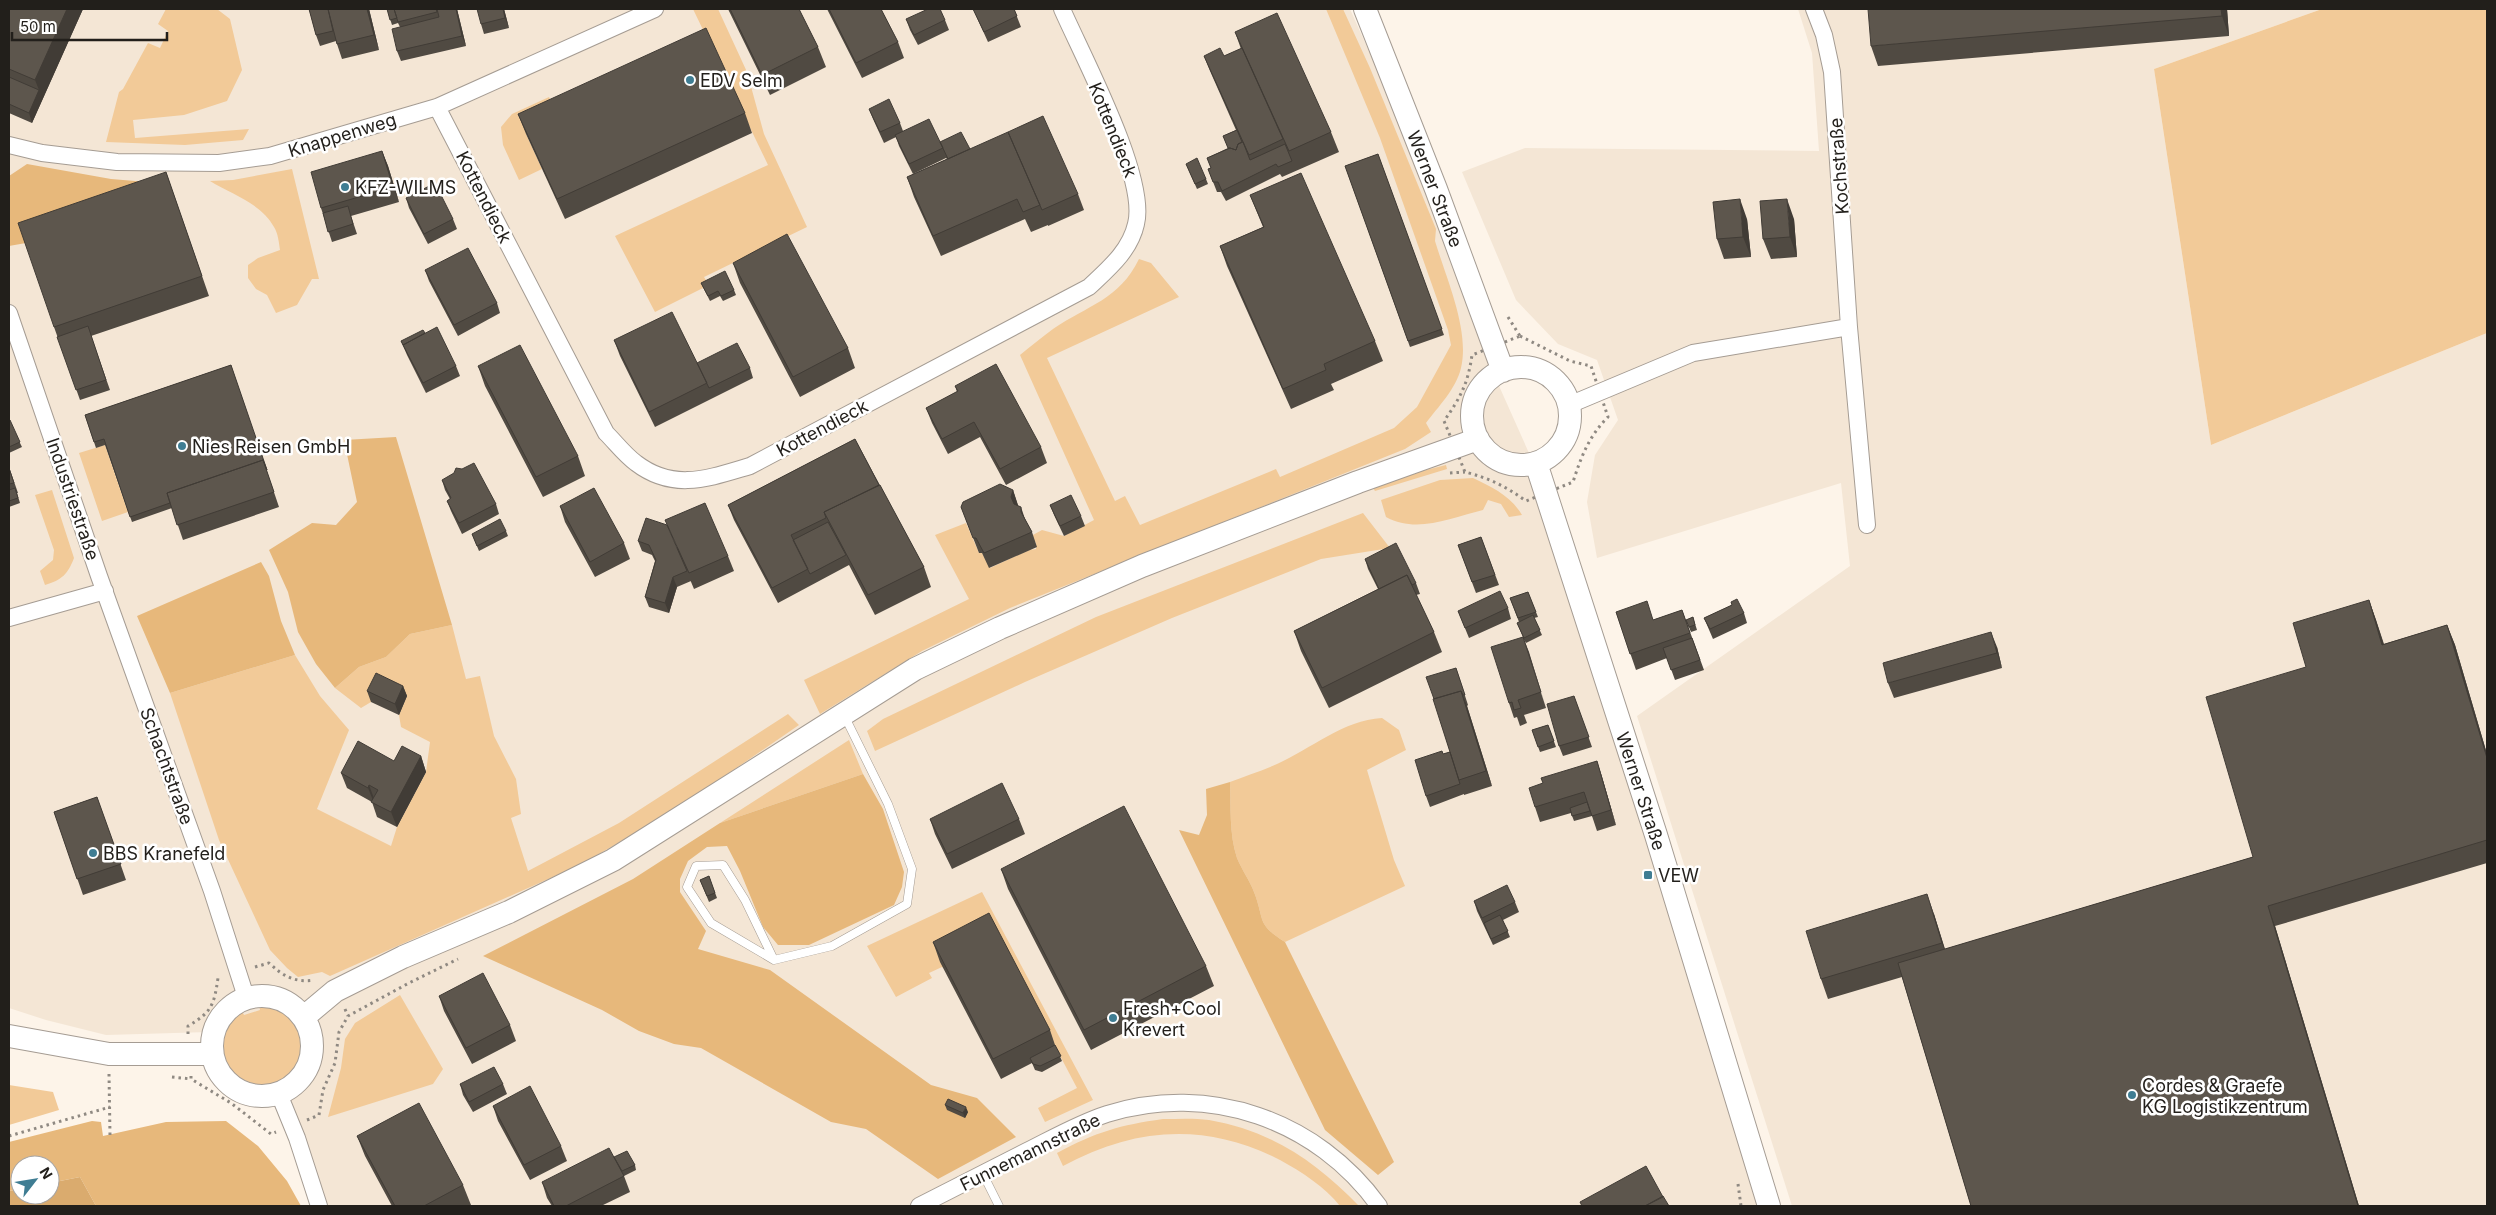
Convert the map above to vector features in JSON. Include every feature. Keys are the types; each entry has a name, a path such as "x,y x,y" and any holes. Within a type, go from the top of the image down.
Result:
{"street":[{"name":"Knappenweg","path":"9,146 42,153 117,162 219,163 270,156 437,107 655,9"},
{"name":"Kottendieck","path":"437,107 606,433 637,463 667,480 704,480 750,466 1089,288 1120,257 1136,224 1137,191 1126,153 1062,9"},
{"name":"Werner Straße","path":"1365,9 1436,189 1503,371"},
{"name":"Kochstraße","path":"1814,9 1824,35 1832,72 1837,117 1849,327 1867,525"},
{"path":"1824,35 1827,9"},
{"name":"Industriestraße","path":"9,313 105,591"},
{"path":"1569,406 1693,353 1849,327"},
{"path":"1514,368 1528,368 1542,372 1555,380 1564,392 1569,406 1570,420 1567,434 1560,447 1549,457 1536,464 1522,466 1509,464 1486,450 1478,439 1473,427 1475,401 1480,389 1489,380 1503,371 1514,368"},
{"path":"304,1016 335,991 403,957 509,912 613,860 915,669 1000,628 1142,566 1358,482 1478,439"},
{"name":"Werner Straße","path":"1536,464 1656,835 1769,1206"},
{"path":"9,618 105,591"},
{"name":"Schachtstraße","path":"105,591 239,971 246,997"},
{"path":"264,995 280,998 304,1016 312,1036 310,1058 304,1073 293,1085 279,1094 259,1096 235,1089 220,1075 212,1054 212,1034 217,1021 230,1006 246,997 264,995"},
{"path":"9,1036 109,1054 212,1054"},
{"path":"279,1094 319,1206"},
{"name":"Funnemannstraße","path":"919,1206 1077,1126 1107,1114 1144,1106 1182,1103 1218,1106 1277,1122 1310,1139 1338,1160 1365,1187 1378,1206"}],"lane":[{"path":"774,960 745,900 723,865 696,866 687,887 711,923 774,960 832,946 907,904 912,869 888,804 843,714"},
{"path":"983,1174 999,1206"}],"path":[{"path":"1446,473 1465,472 1486,477 1508,488 1526,501 1573,482 1582,454 1593,432 1608,417 1591,366 1570,361 1520,336 1472,355 1468,379 1460,398 1444,421 1465,472"},
{"path":"348,1016 326,978 302,982 282,975 269,963 218,978 215,999 205,1016 188,1026 188,1054 191,1079 231,1103 271,1134 319,1115 323,1090 335,1064 339,1032 348,1016 409,983 463,957"},
{"path":"109,1054 110,1135"},
{"path":"9,1136 110,1107"}],"shaded area":[{"path":"9,9 1350,9 1413,150 1491,368 1537,471 1766,1206 312,1206 290,1139 275,1101 259,1100 233,1093 218,1078 209,1057 209,1032 106,1035 46,1020 9,1008"},
{"path":"166,9 217,9 230,19 242,70 227,101 184,115 133,120 135,138 249,129 243,140 185,145 106,142 119,92 123,89 148,43 160,48 168,31 158,24"},
{"path":"693,9 718,9 747,72 764,134 807,227 704,277 709,285 655,312 615,236 768,165"},
{"path":"1326,9 1343,9 1370,68 1436,229 1435,241 1460,321 1463,353 1459,376 1426,423 1431,432 1405,449 1010,608 922,651 820,714 804,680 969,599 935,535 966,523 979,553 982,553 990,568 1029,550 1036,549 1036,543 1031,536 1042,530 1064,536 1094,520 1020,355 1053,329 1112,293 1131,273 1139,259 1151,263 1179,297 1047,358 1115,501 1125,496 1140,525 1276,469 1280,477 1394,428 1417,407 1451,345 1448,330 1380,138"},
{"path":"1798,9 2322,9 2154,69 2211,445 2487,333 2487,1206 1792,1206 1637,716 1850,566 1841,483 1597,558 1587,502 1595,455 1618,420 1597,360 1558,344 1516,300 1462,172 1525,148 1819,151 1812,53"},
{"path":"2322,9 2487,9 2487,333 2211,445 2154,69"},
{"path":"549,97 560,118 526,134 542,169 519,180 503,145 501,127 512,114"},
{"path":"27,164 111,179 159,183 26,243 9,246 9,176"},
{"path":"292,169 319,279 312,279 297,305 276,313 267,295 256,289 248,278 248,265 258,258 280,250 275,229 254,205 210,181 233,180"},
{"path":"396,437 452,625 410,634 386,657 359,667 335,688 316,664 298,632 288,592 269,550 312,523 336,525 357,502 344,440"},
{"path":"105,445 128,512 102,521 79,453"},
{"path":"1446,465 1447,469 1375,491 1373,488 1422,471"},
{"path":"1473,478 1506,497 1522,515 1509,517 1501,504 1488,500 1483,510 1434,523 1410,524 1386,517 1381,500 1440,480"},
{"path":"52,490 74,558 64,576 45,585 40,571 53,560 54,550 35,495"},
{"path":"1363,513 1390,548 1321,559 1172,618 1025,682 875,751 867,731 883,719 1096,617"},
{"path":"261,562 269,576 281,621 295,655 170,693 137,616"},
{"path":"452,625 466,679 480,676 494,736 516,779 521,814 511,818 528,871 619,823 788,714 799,725 681,806 582,864 330,976 322,972 298,977 270,950 219,840 170,693 295,655 320,696 349,730 317,809 391,846 397,827 426,772 430,742 401,727 399,715 407,696 371,702 361,708 335,688 359,667 386,657 410,634"},
{"path":"1382,718 1399,730 1406,750 1367,770 1394,860 1405,886 1285,942 1265,926 1252,888 1237,858 1232,830 1230,782 1290,758 1341,729 1368,720"},
{"path":"849,740 863,774 720,823"},
{"path":"863,774 883,809 904,872 902,887 894,905 809,945 778,945 763,927 740,871 727,846 707,847 688,861 680,879 680,892 706,931 698,949 770,970 931,1085 977,1098 1016,1137 938,1179 866,1129 831,1122 701,1048 674,1044 639,1031 602,1010 483,956 633,879 720,823"},
{"path":"1230,782 1232,830 1237,858 1252,888 1265,926 1285,942 1394,1162 1378,1175 1325,1130 1179,830 1199,835 1207,815 1206,789"},
{"path":"982,892 1093,1100 1045,1122 1038,1108 1077,1088 1057,1050 942,967 929,973 932,978 896,997 867,946"},
{"path":"400,995 443,1069 433,1084 328,1117 341,1068 345,1039 355,1023"},
{"path":"267,1004 286,1013 299,1028 303,1042 301,1056 295,1068 284,1078 271,1084 255,1084 239,1077 231,1069 224,1055 223,1040 227,1029 237,1015 242,1011 244,1015 260,1010 259,1005"},
{"path":"9,1085 53,1092 59,1110 9,1125"},
{"path":"1163,1119 1209,1120 1232,1125 1273,1140 1309,1162 1359,1206 1340,1206 1320,1186 1280,1160 1225,1139 1171,1134 1144,1137 1117,1143 1063,1166 1057,1153 1108,1130"},
{"path":"92,1121 101,1122 103,1136 166,1122 226,1121 258,1146 287,1181 301,1206 96,1206 80,1177 60,1181 60,1155 10,1155 9,1191 9,1142"},
{"path":"80,1177 96,1206 9,1206 10,1191 10,1205 60,1205 60,1181"}],"building":[{"path":"9,9 67,9 35,80 9,69"},
{"path":"309,9 328,9 333,31 316,35"},
{"path":"328,9 367,9 374,35 337,44"},
{"path":"387,9 394,9 397,18 390,20"},
{"path":"394,9 436,9 437,12 398,22"},
{"path":"437,9 456,9 462,36 397,51 392,29 439,17"},
{"path":"477,9 503,9 505,18 481,24"},
{"path":"730,9 799,9 818,47 762,75"},
{"path":"829,9 881,9 898,42 856,63"},
{"path":"928,9 940,9 945,20 914,35 906,19"},
{"path":"973,9 1014,9 1017,16 984,32"},
{"path":"1868,9 2221,9 2222,16 1871,46"},
{"path":"1277,13 1331,132 1289,151 1235,32"},
{"path":"706,28 745,113 557,199 518,114"},
{"path":"1220,48 1224,56 1242,48 1283,139 1249,155 1204,56"},
{"path":"9,77 39,90 29,113 9,104"},
{"path":"889,99 900,123 880,132 869,109"},
{"path":"1043,116 1078,194 1042,210 1008,132"},
{"path":"929,119 943,148 909,164 895,135"},
{"path":"1237,130 1242,142 1238,144 1236,150 1228,148 1223,136"},
{"path":"961,132 970,149 948,159 940,142"},
{"path":"1008,132 1040,205 1023,212 1017,199 933,236 907,177"},
{"path":"1243,142 1250,160 1285,144 1292,161 1278,167 1276,164 1222,191 1218,182 1213,182 1208,169 1211,168 1207,158 1230,148 1236,150 1238,144"},
{"path":"382,151 393,187 321,208 311,172"},
{"path":"1378,154 1442,329 1408,341 1345,166"},
{"path":"1197,158 1206,179 1195,184 1186,164"},
{"path":"166,172 202,276 54,327 18,223"},
{"path":"1301,173 1375,341 1324,364 1326,370 1283,389 1220,246 1264,227 1250,195"},
{"path":"435,183 453,219 424,234 406,198"},
{"path":"1740,199 1743,237 1717,239 1713,202"},
{"path":"1787,199 1790,237 1763,239 1760,201"},
{"path":"348,206 353,224 328,232 323,213"},
{"path":"787,234 848,348 793,377 733,263"},
{"path":"468,248 497,303 454,325 425,270"},
{"path":"725,271 734,290 721,296 718,291 708,296 701,283"},
{"path":"672,312 707,383 649,412 614,340"},
{"path":"88,326 106,380 76,390 57,337"},
{"path":"437,327 456,366 423,383 403,345"},
{"path":"423,330 425,333 403,345 401,341"},
{"path":"737,343 750,368 709,388 697,363"},
{"path":"520,345 578,456 536,477 478,366"},
{"path":"996,364 1041,447 1000,469 974,422 942,439 926,408 958,391 955,386"},
{"name":"Nies Reisen GmbH","path":"231,365 267,470 263,460 167,493 170,503 130,517 104,439 94,442 85,415"},
{"path":"9,421 20,442 9,447"},
{"path":"855,439 879,485 824,512 826,518 791,535 808,569 772,588 728,505"},
{"path":"263,460 274,492 177,525 167,493"},
{"path":"474,463 496,504 459,523 447,501 451,498 442,480 454,473 456,468 462,469"},
{"path":"9,468 14,483 9,484"},
{"path":"1000,484 1013,490 1011,497 1014,504 1021,507 1021,512 1032,532 984,553 976,538 973,538 961,507 963,502"},
{"path":"880,485 924,567 868,595 824,512"},
{"path":"15,488 18,498 9,501 9,490"},
{"path":"594,488 624,543 590,562 560,506"},
{"path":"1071,495 1081,516 1060,526 1050,505"},
{"path":"705,503 728,556 689,573 665,520"},
{"path":"646,518 667,525 687,571 673,577 665,603 645,597 656,560 649,545 638,541"},
{"path":"500,519 506,531 477,546 472,534"},
{"path":"828,522 846,555 810,574 793,540"},
{"path":"1481,537 1495,575 1472,582 1458,545"},
{"path":"1396,543 1416,583 1412,585 1407,575 1379,589 1365,559"},
{"path":"1407,575 1434,632 1322,688 1294,631"},
{"path":"1500,591 1508,608 1465,628 1458,611"},
{"path":"1528,592 1536,612 1518,618 1510,598"},
{"path":"1737,599 1744,613 1710,629 1704,618 1732,605 1731,602"},
{"name":"Cordes & Graefe KG Logistikzentrum","path":"2369,600 2382,645 2447,625 2487,758 2487,840 2268,906 2358,1206 1971,1206 1898,963 2253,857 2206,697 2306,667 2293,623"},
{"path":"1647,601 1653,620 1682,610 1690,633 1630,654 1616,612"},
{"path":"1533,615 1540,630 1524,638 1517,623"},
{"path":"1693,617 1695,625 1689,627 1686,620"},
{"path":"1991,632 1997,653 1888,683 1883,663"},
{"path":"1523,637 1541,692 1518,700 1521,708 1514,710 1512,702 1509,703 1491,647"},
{"path":"1692,638 1700,660 1671,670 1663,648"},
{"path":"1456,668 1465,695 1461,691 1434,699 1426,677"},
{"path":"376,673 403,686 395,704 367,691"},
{"path":"1461,691 1486,771 1459,780 1433,699"},
{"path":"1574,696 1589,737 1559,746 1547,704"},
{"path":"1548,725 1554,741 1538,747 1532,730"},
{"path":"358,741 394,761 402,746 421,756 391,812 371,802 378,790 369,785 368,788 341,773"},
{"path":"1442,751 1443,754 1450,752 1460,784 1426,796 1415,760"},
{"path":"1597,761 1611,810 1592,816 1584,792 1535,807 1529,788 1543,783 1541,778"},
{"path":"1002,783 1019,819 947,854 930,819"},
{"name":"BBS Kranefeld","path":"97,797 121,864 77,879 54,812"},
{"path":"1587,802 1590,811 1572,816 1570,808"},
{"path":"1124,806 1206,966 1084,1030 1001,869"},
{"path":"709,876 715,893 707,896 700,880"},
{"path":"1507,885 1515,902 1482,918 1474,901"},
{"path":"1927,894 1942,943 1821,979 1806,931"},
{"path":"989,913 1050,1030 993,1059 933,942"},
{"path":"1500,915 1508,931 1491,939 1484,923"},
{"path":"483,973 510,1025 466,1048 439,996"},
{"path":"1055,1045 1061,1056 1040,1066 1033,1064 1030,1058"},
{"path":"494,1067 503,1084 469,1102 460,1084"},
{"path":"530,1086 561,1146 524,1165 493,1106"},
{"path":"948,1099 966,1107 963,1113 945,1105"},
{"path":"419,1103 463,1185 424,1206 395,1206 357,1136"},
{"path":"609,1148 624,1176 566,1206 554,1206 542,1182"},
{"path":"627,1151 635,1165 622,1171 614,1157"},
{"path":"1646,1166 1663,1197 1645,1206 1582,1206 1580,1202"},
{"path":"1663,1196 1669,1206 1645,1206"}],"place":[{"name":"EDV Selm","path":"690,80"},
{"name":"KFZ-WILMS","path":"345,187"},
{"name":"Nies Reisen GmbH","path":"182,446"},
{"name":"BBS Kranefeld","path":"93,853"},
{"name":"VEW","path":"1648,875"},
{"name":"Fresh+Cool Krevert","path":"1113,1018"},
{"name":"Cordes & Graefe KG Logistikzentrum","path":"2132,1095"}]}
